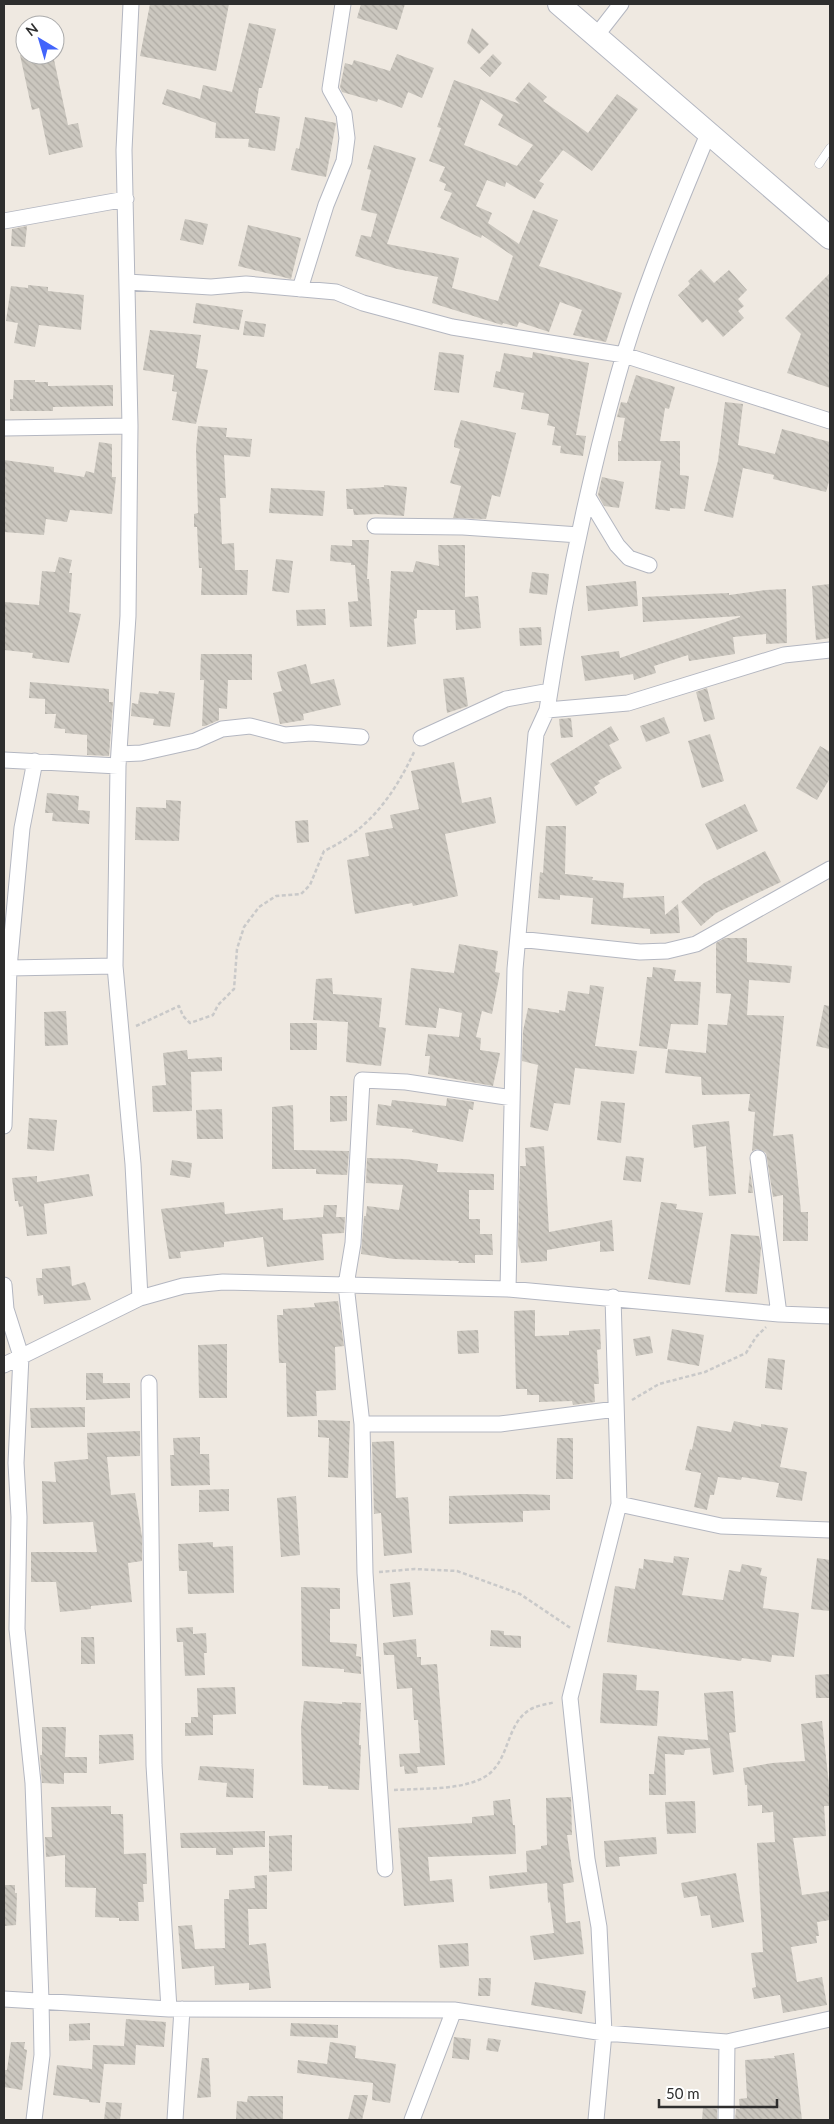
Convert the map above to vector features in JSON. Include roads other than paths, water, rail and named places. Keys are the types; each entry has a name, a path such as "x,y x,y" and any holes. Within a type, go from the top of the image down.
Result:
{"street":[{"path":"131,4 124,150 130,426 128,616 119,760 116,966 133,1164 140,1298"},
{"path":"300,289 326,205 344,161 347,138 344,114 330,89 343,4"},
{"path":"558,4 830,238"},
{"path":"596,36 620,4"},
{"path":"508,1289 515,969 536,734 547,710 579,535 624,355 664,239 708,134"},
{"path":"4,221 126,200"},
{"path":"128,282 211,287 246,284 336,292 364,303 452,327 624,355 830,421"},
{"path":"4,428 130,426"},
{"path":"588,496 617,545 629,558 649,565"},
{"path":"375,526 463,527 579,535"},
{"path":"547,710 628,703 784,655 830,650"},
{"path":"421,738 506,699 550,691"},
{"path":"4,760 119,760 195,741 222,729 250,726 285,735 311,733 361,736"},
{"path":"4,1126 6,971 22,828 35,761"},
{"path":"518,939 640,952 667,951 696,944 830,869"},
{"path":"6,971 116,966"},
{"path":"385,1869 365,1573 362,1424 346,1285 353,1243 362,1080 406,1082 512,1098"},
{"path":"758,1158 780,1314"},
{"path":"4,1365 140,1298 183,1286 222,1282 508,1289 614,1297 780,1314 830,1316"},
{"path":"4,1285 6,1309 21,1356 16,1463 19,1517 17,1629 33,1783 42,2055 34,2120"},
{"path":"596,2120 604,2033 598,1927 587,1859 570,1698 619,1504 614,1297"},
{"path":"149,1383 154,1765 176,2009 175,2120"},
{"path":"362,1424 500,1424 616,1409"},
{"path":"619,1504 721,1526 830,1530"},
{"path":"4,1614 17,1629"},
{"path":"4,1999 176,2009 454,2010 604,2033 727,2042 830,2020"},
{"path":"412,2120 454,2010"},
{"path":"726,2120 727,2042"}],"lane":[{"path":"819,164 830,148"}]}
